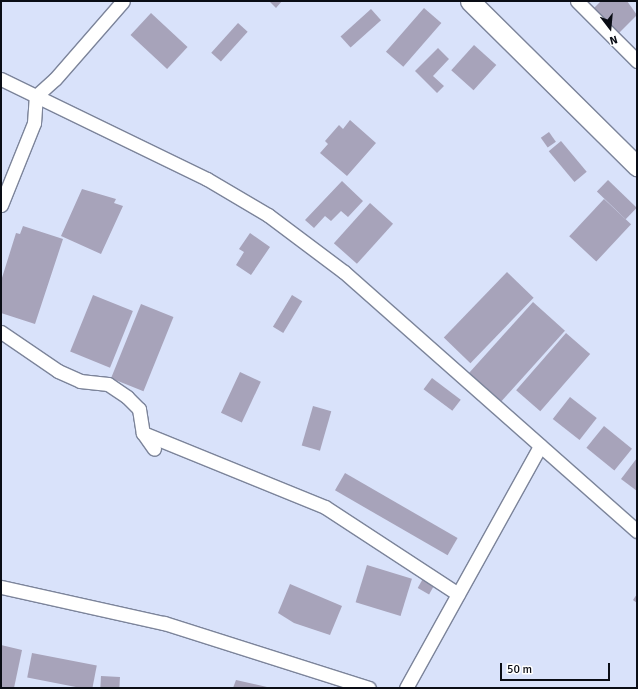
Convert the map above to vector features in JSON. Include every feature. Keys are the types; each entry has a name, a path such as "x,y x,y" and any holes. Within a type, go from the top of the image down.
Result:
{"street":[{"path":"1,205 34,123 36,96 55,80 123,1"},
{"path":"470,1 637,166"},
{"path":"577,1 637,61"},
{"path":"1,79 207,180 268,215 350,277 637,531"},
{"path":"1,332 58,371 80,381 108,384 127,397 139,409 144,433 154,449"},
{"path":"144,433 325,507 458,594"},
{"path":"406,688 540,446"},
{"path":"1,588 164,623 369,688"}],"building":[{"path":"269,1 282,1 276,8"},
{"path":"601,1 627,1 637,15 618,34 593,9"},
{"path":"424,8 441,23 403,67 386,52"},
{"path":"371,9 381,20 351,48 341,36"},
{"path":"151,13 188,47 167,69 131,35"},
{"path":"238,23 248,32 221,61 211,53"},
{"path":"474,45 496,65 474,90 451,70"},
{"path":"438,48 449,59 433,76 444,86 437,93 415,71"},
{"path":"350,120 376,143 347,176 320,153 328,144 325,141 339,125 343,129"},
{"path":"549,132 556,142 548,148 541,138"},
{"path":"561,141 587,172 574,182 549,151"},
{"path":"608,180 637,208 626,219 597,192"},
{"path":"342,181 363,201 348,217 341,211 331,221 325,216 314,228 305,220"},
{"path":"82,189 116,199 114,203 123,206 101,254 61,236"},
{"path":"604,199 631,224 596,262 569,236"},
{"path":"370,203 393,224 357,264 334,243"},
{"path":"23,226 63,239 35,324 1,313 1,281 16,233 20,234"},
{"path":"250,233 270,247 251,275 236,265 244,252 239,249"},
{"path":"507,272 534,298 470,363 444,337"},
{"path":"93,295 133,311 110,368 70,352"},
{"path":"292,295 302,301 283,333 273,327"},
{"path":"533,302 565,331 499,404 467,376"},
{"path":"141,304 173,317 143,391 111,378"},
{"path":"566,333 590,354 540,411 516,390"},
{"path":"240,372 261,382 242,423 221,413"},
{"path":"432,378 461,400 452,411 424,389"},
{"path":"570,397 597,418 580,440 553,419"},
{"path":"313,406 331,411 320,451 302,445"},
{"path":"604,426 632,449 614,470 586,448"},
{"path":"637,458 637,491 621,479"},
{"path":"345,473 458,538 448,555 335,490"},
{"path":"367,565 412,579 401,616 356,602"},
{"path":"425,575 436,581 429,594 418,588"},
{"path":"290,584 342,606 330,635 294,623 278,613"},
{"path":"637,594 637,603 633,600"},
{"path":"1,645 22,650 14,688 1,688"},
{"path":"32,653 97,666 92,688 81,688 27,678"},
{"path":"101,676 120,677 119,688 100,688"},
{"path":"236,680 267,687 267,688 233,688"}]}
